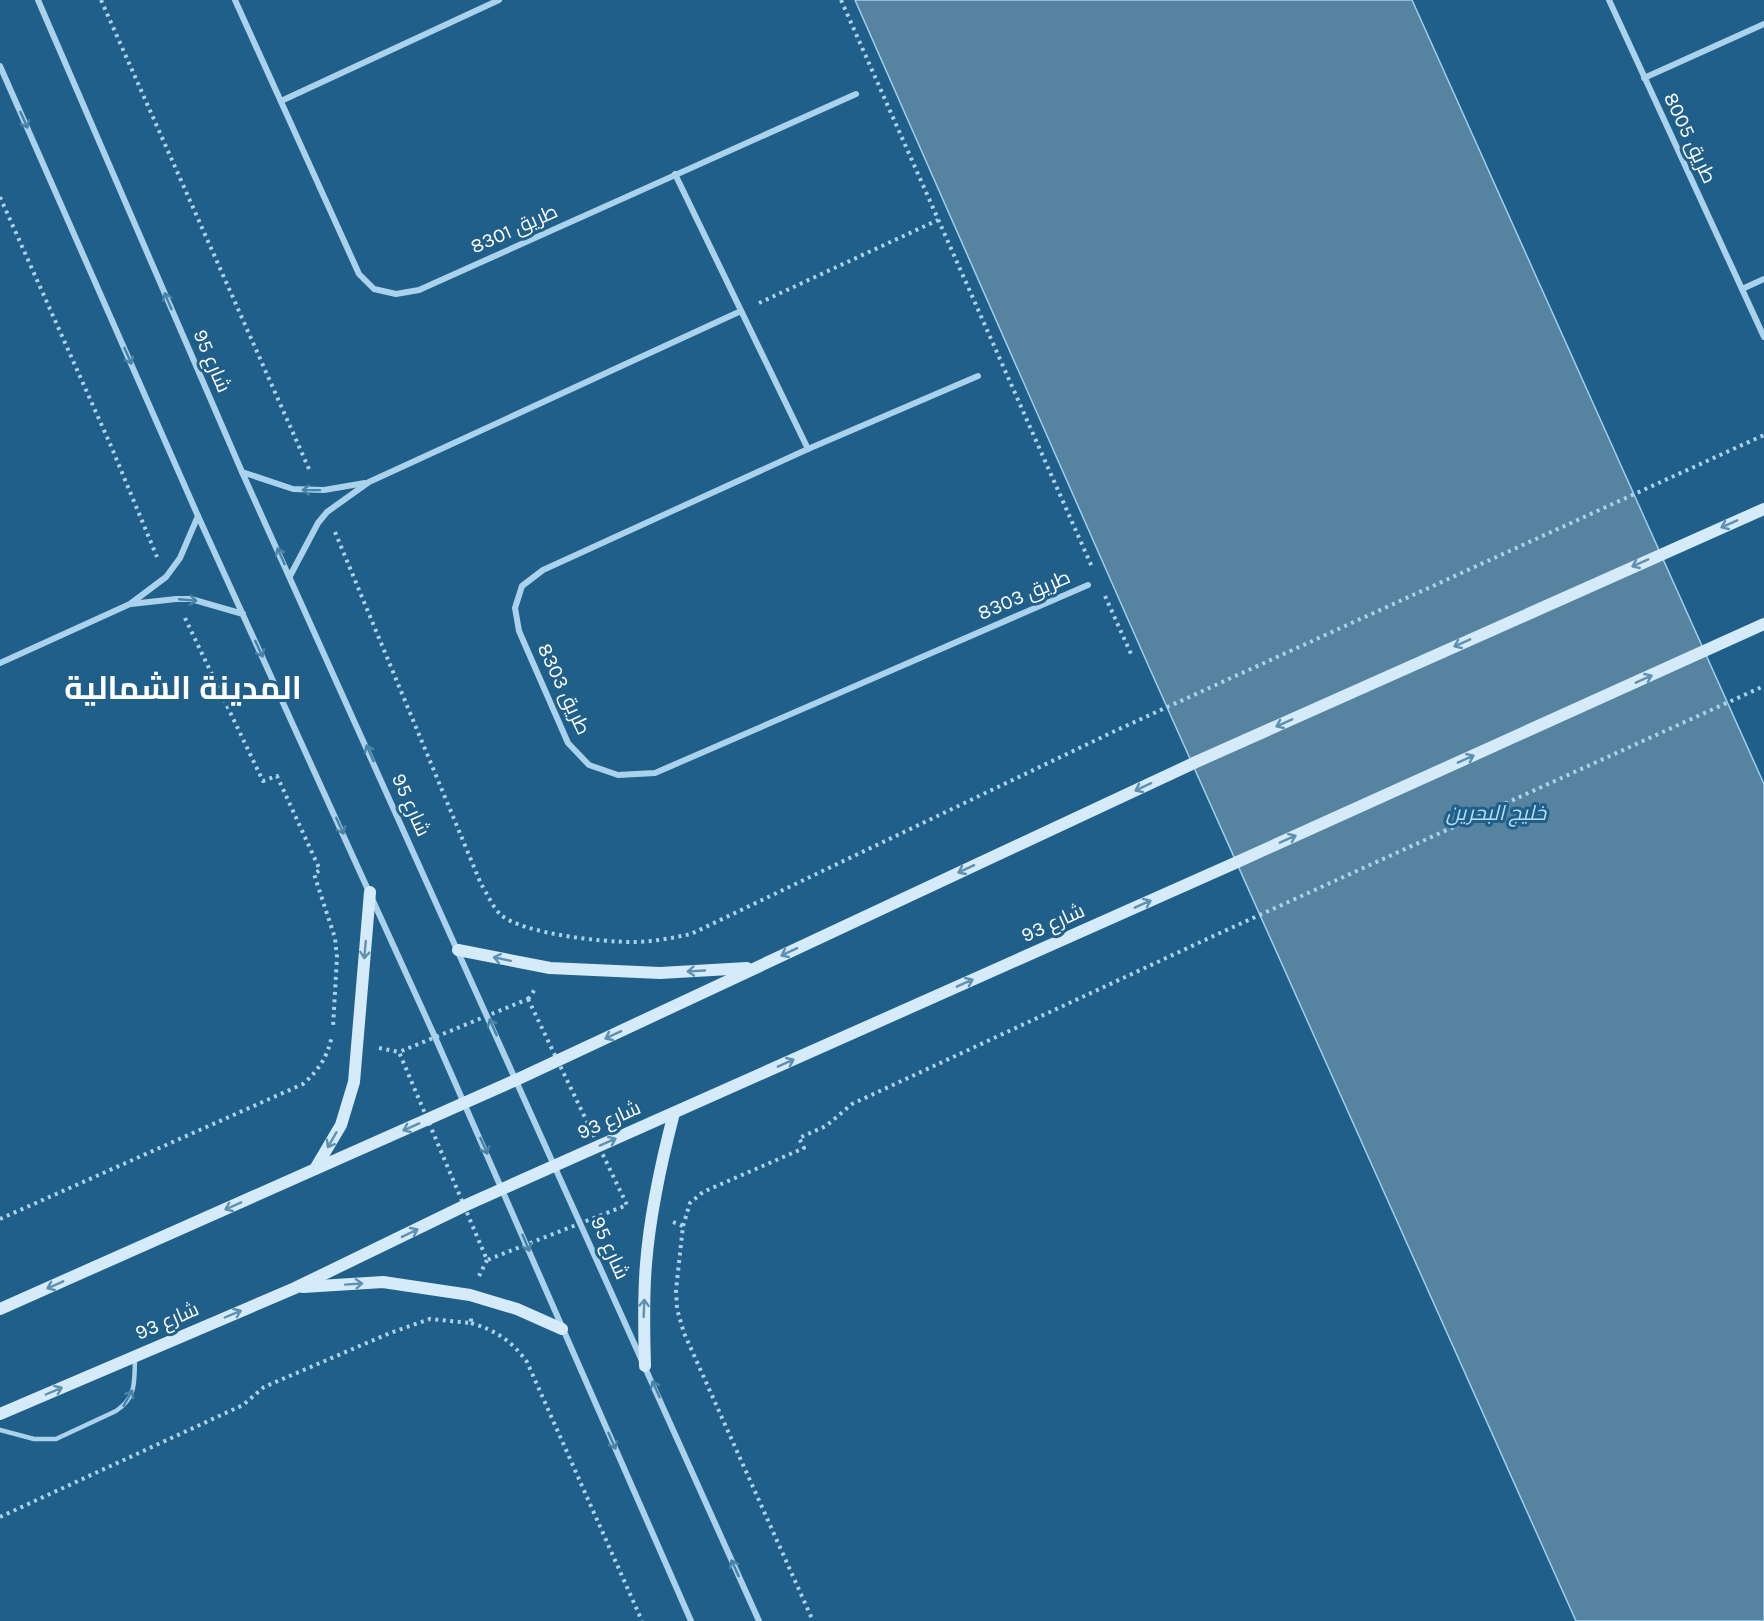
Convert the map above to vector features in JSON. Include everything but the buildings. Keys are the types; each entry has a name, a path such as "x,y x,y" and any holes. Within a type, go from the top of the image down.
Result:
{"street":[{"name":"شارع 95","path":"38,0 242,472 759,1621"},
{"name":"طريق 8301","path":"235,0 360,274 374,289 396,294 419,290 856,94"},
{"path":"281,101 491,2 500,0"},
{"name":"طريق 8005","path":"1609,0 1764,337"},
{"path":"1644,78 1764,24"},
{"path":"0,66 198,516 465,1103 691,1621"},
{"path":"675,174 808,449"},
{"path":"1742,289 1764,279"},
{"path":"290,576 311,536 327,512 369,482 741,311"},
{"name":"طريق 8303","path":"978,376 808,449 543,570 522,586 515,608 519,631 568,743 589,765 618,775 655,773 1088,585"},
{"path":"242,472 293,489 317,490 369,482"},
{"path":"0,1309 428,1120 1196,762 1764,509"},
{"path":"0,663 130,604 166,577 180,558 198,516"},
{"path":"130,604 176,599 206,602 243,614"},
{"name":"شارع 93","path":"0,1414 295,1288 464,1206 1235,863 1764,624"},
{"path":"315,1169 341,1125 354,1082 370,892"},
{"path":"458,950 550,968 660,973 754,968"},
{"path":"645,1366 645,1275 661,1163 674,1113"},
{"path":"295,1288 383,1282 470,1294 517,1309 562,1329"}],"lane":[{"path":"0,1430 34,1439 56,1439 116,1411 125,1405 131,1396 134,1386 135,1356"}],"path":[{"path":"101,0 317,490"},
{"path":"841,0 1094,570"},
{"path":"0,197 111,446 166,577"},
{"path":"741,311 938,220"},
{"path":"327,512 481,884 501,914 529,929 597,940 632,942 670,939 691,934 1138,720 1764,435"},
{"path":"1104,592 1132,656"},
{"path":"0,1220 303,1084 319,1069 332,1037 337,957 333,929 314,874 320,870 277,776 263,781 176,599"},
{"path":"813,1621 684,1333 677,1309 676,1290 683,1226 690,1203 703,1191 804,1148 799,1138 826,1126 852,1104 1220,933 1764,686"},
{"path":"487,1260 399,1052 528,999 627,1205"},
{"path":"471,1323 470,1294 487,1260 627,1205 683,1226"},
{"path":"0,1517 243,1405 264,1387 390,1333 429,1319 471,1323 489,1328 506,1338 527,1362 642,1621"}],"water":[{"name":"خليج البحرين","path":"855,0 1412,0 1764,784 1764,1621 1576,1621 1149,667"}],"district":[{"name":"المدينة الشمالية","path":"183,688"}]}
